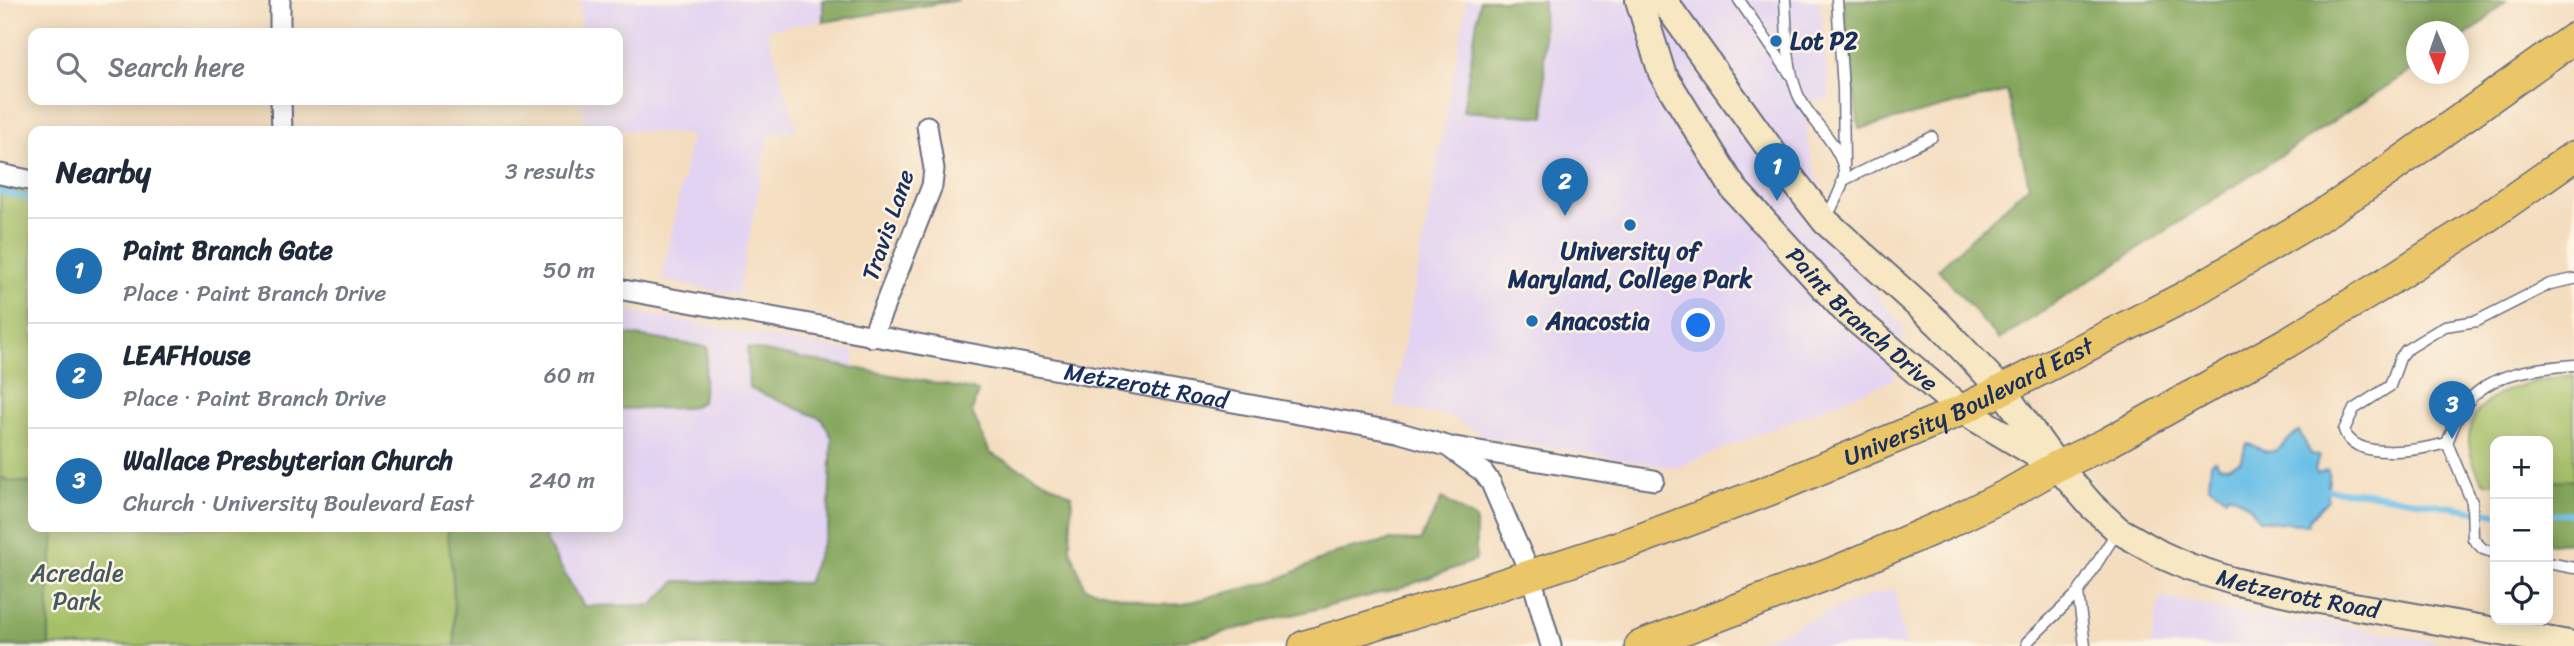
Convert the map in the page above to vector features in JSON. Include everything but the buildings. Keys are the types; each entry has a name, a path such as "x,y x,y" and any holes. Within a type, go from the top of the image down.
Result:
{"main road":[{"name":"University Boulevard East","path":"1304,646 1635,541 1770,490 1962,410 2184,297 2317,218 2375,180 2574,38"},
{"path":"1640,646 1832,573 1948,523 2105,444 2300,335 2470,229 2574,156"}],"street":[{"path":"279,0 280,28"},
{"name":"Paint Branch Drive","path":"1639,0 1662,73 1734,189 1845,310 1962,410 2057,466"},
{"name":"Paint Branch Drive","path":"1663,0 1786,171 1825,220 1938,323 2002,390 2057,466"},
{"path":"281,105 282,126"},
{"name":"Travis Lane","path":"872,337 932,186 934,169 927,126"},
{"path":"0,174 28,180"},
{"name":"Metzerott Road","path":"623,290 1397,432 1447,446 1483,472 1491,483 1531,576 1552,646"},
{"path":"1447,446 1654,480"},
{"name":"Metzerott Road","path":"2057,466 2091,505 2118,530 2189,567 2233,581 2475,636 2574,645"}],"lane":[{"path":"1739,0 1791,74"},
{"path":"1785,0 1791,74 1798,96 1833,145 1843,176"},
{"path":"1825,220 1843,176 1843,89 1837,0"},
{"path":"1843,176 1932,137"},
{"path":"2447,443 2426,449 2370,451 2347,439 2344,430 2354,408 2389,386 2406,350 2445,326 2477,321 2550,284 2574,279"},
{"path":"2490,551 2483,549 2473,539 2472,502 2447,443 2458,417 2469,400 2479,391 2521,371 2574,365"},
{"path":"2028,646 2027,642 2078,593 2118,530"},
{"path":"2553,564 2574,568"},
{"path":"2078,593 2085,646"}],"shaded area":[{"path":"580,0 927,0 767,30 797,129 769,135 738,295 662,280 691,135 623,130 623,126 584,126 583,105 623,105 623,28 581,28"},
{"name":"University of Maryland, College Park","path":"1467,0 1820,0 1830,99 1805,101 1808,143 1823,199 1839,237 1856,267 1904,329 1893,380 1675,468 1484,436 1452,417 1393,406"},
{"path":"623,310 855,352 830,646 475,646 462,532 623,532"},
{"path":"1894,588 1906,646 1746,646 1869,596"},
{"path":"2160,597 2299,623 2302,618 2461,646 2151,646"}],"green space":[{"path":"823,0 959,0 823,22"},
{"path":"1480,0 1543,0 1545,117 1463,111"},
{"path":"1843,0 2506,0 2469,33 2469,21 2406,21 2406,74 1999,340 1938,269 2029,185 2007,91 1859,129"},
{"name":"Acredale Park","path":"0,187 28,193 28,532 462,532 475,646 0,646"},
{"path":"623,334 708,347 702,402 689,408 623,409"},
{"path":"747,348 978,391 972,412 990,453 1072,495 1070,548 1085,588 1159,605 1183,604 1277,580 1338,552 1390,540 1420,541 1442,498 1476,520 1476,560 1401,588 1208,636 1149,646 455,646 453,579 448,532 545,532 546,542 584,606 652,605 676,581 807,583 828,528 832,438 822,419 749,388"},
{"path":"2574,375 2574,479 2553,481 2553,436 2490,436 2490,483 2483,482 2471,455 2469,433 2475,416 2488,402 2505,391 2550,378"},
{"path":"0,477 28,483 28,532 54,532 49,585 49,646 0,646"},
{"path":"2574,479 2574,542 2553,544 2553,481"}],"water":[{"path":"2299,431 2311,454 2319,455 2315,470 2318,473 2328,470 2329,474 2328,500 2308,520 2308,525 2259,520 2242,501 2228,494 2226,498 2209,485 2211,463 2216,460 2219,466 2227,467 2240,461 2247,444 2264,451 2274,451"}],"waterway":[{"path":"0,192 28,198"},
{"path":"2326,490 2367,493 2490,513"},
{"path":"2553,514 2574,514"}],"place":[{"name":"Lot P2","path":"1776,41"},
{"name":"Paint Branch Gate","path":"1777,201"},
{"name":"LEAFHouse","path":"1565,216"},
{"name":"University of Maryland, College Park","path":"1630,225"},
{"name":"Anacostia","path":"1532,321"},
{"name":"Wallace Presbyterian Church","path":"2452,439"}]}
